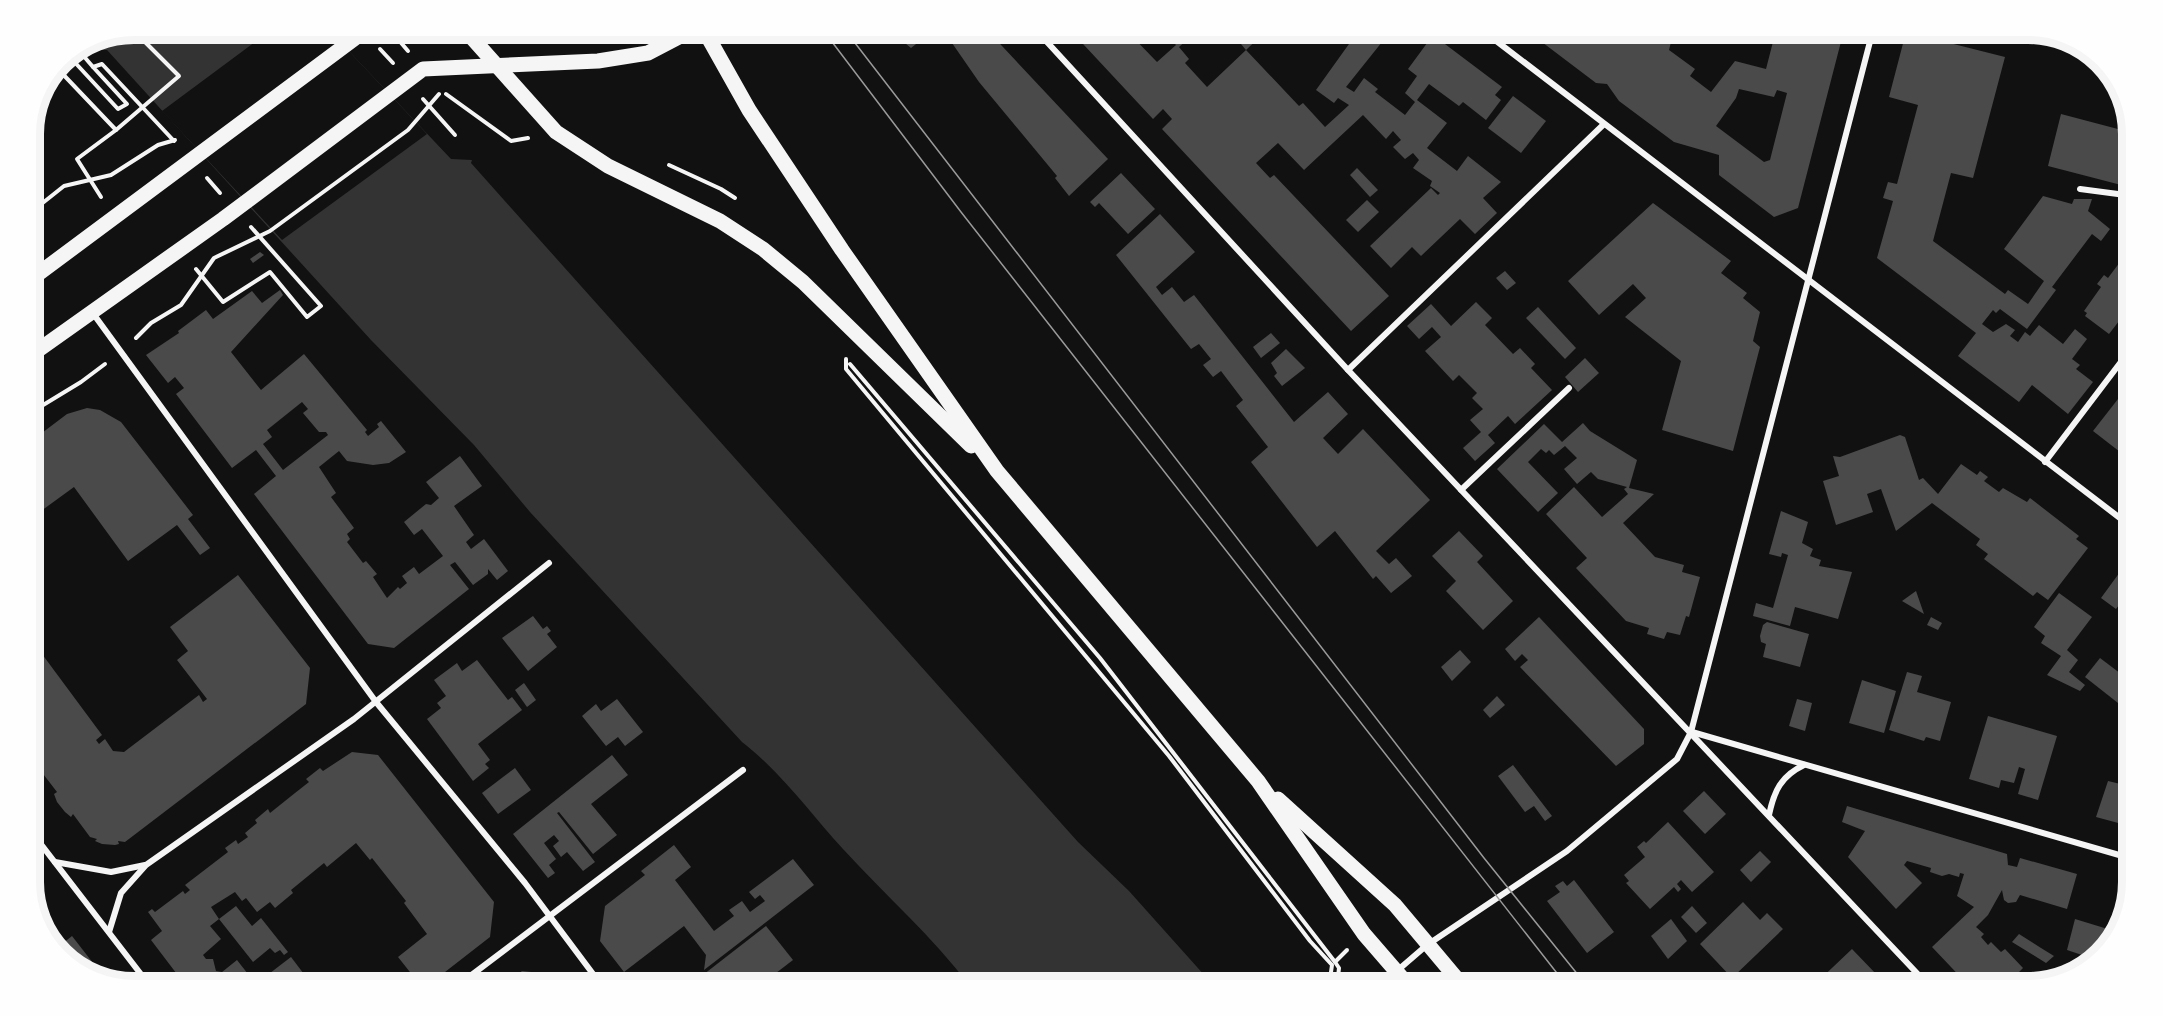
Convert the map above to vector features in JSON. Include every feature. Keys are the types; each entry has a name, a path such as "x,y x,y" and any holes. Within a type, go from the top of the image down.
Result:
{"main road":[{"path":"41,272 353,40"},
{"path":"474,40 556,132 575,147 608,166 720,220 763,249 803,282 997,471"},
{"path":"41,348 223,219 423,69 496,65 564,65 648,53 673,40"},
{"path":"710,40 755,119 842,250 997,471 1258,781 1364,934 1400,976"},
{"path":"1258,781 1395,905 1454,976"}],"street":[{"path":"1045,40 1348,370 1920,976"},
{"path":"1495,40 2122,520"},
{"path":"1396,971 1427,945 1460,926 1567,851 1677,759 1691,732 1870,40"},
{"path":"1348,370 1603,125"},
{"path":"2080,189 2122,195"},
{"path":"92,312 376,702 549,915 595,976"},
{"path":"2046,462 2122,361"},
{"path":"1461,490 1569,388"},
{"path":"109,932 121,893 146,865 376,702 549,563"},
{"path":"1691,732 2122,856"},
{"path":"1769,815 1779,784 1789,772 1805,764"},
{"path":"470,976 743,770"},
{"path":"41,844 142,976"},
{"path":"55,862 111,872 146,865"}],"path":[{"path":"91,180 77,159 116,130 179,76 143,40"},
{"path":"399,40 406,49"},
{"path":"83,56 93,68"},
{"path":"63,74 116,130"},
{"path":"132,342 151,323 181,305 214,258 270,231 408,130 441,91 510,141 533,137"},
{"path":"41,204 64,186 111,175 158,145"},
{"path":"201,275 223,302 270,272 296,303"},
{"path":"1330,976 1332,965 1310,941 1169,756 846,369 846,352 850,367 1100,658 1335,962 1339,968 1338,976"},
{"path":"41,406 81,382 110,360"}],"shaded area":[{"path":"134,40 338,40 451,159 472,160 471,163 1078,842 1129,891 1205,976 962,976 782,780 742,742 530,512 474,445 371,340 107,50 100,50 98,48 104,45"}],"pier":[{"path":"258,40 338,40 427,134 282,240 162,111"}],"building":[{"path":"901,40 921,40 911,48"},
{"path":"950,40 996,40 1108,159 1069,196 1055,178 1057,176 979,82"},
{"path":"1079,40 1136,40 1157,62 1176,45 1171,40 1187,40 1179,47 1189,59 1185,63 1207,87 1246,50 1299,106 1303,103 1325,127 1349,105 1338,98 1334,103 1316,90 1352,40 1384,40 1346,87 1354,92 1364,78 1378,89 1375,92 1405,115 1415,102 1405,93 1417,76 1408,69 1429,40 1440,40 1502,87 1495,95 1501,100 1486,120 1463,102 1459,106 1429,84 1417,100 1447,123 1427,148 1457,171 1468,156 1501,182 1483,198 1497,213 1475,234 1460,219 1421,256 1412,247 1391,268 1370,246 1431,188 1438,195 1440,193 1430,186 1432,181 1413,168 1419,160 1413,153 1405,159 1393,147 1401,140 1393,131 1386,139 1363,115 1304,170 1278,143 1256,163 1270,178 1274,175 1389,296 1351,331 1162,129 1172,119 1163,109 1153,119"},
{"path":"1238,40 1256,40 1246,50"},
{"path":"1539,40 1668,40 1671,42 1669,50 1695,69 1690,76 1711,92 1735,61 1766,69 1773,40 1841,40 1798,208 1774,217 1719,175 1719,155 1674,142 1619,101 1607,84 1596,83","holes":["1739,89 1774,97 1777,90 1787,93 1770,160 1764,162 1716,126 1736,98"]},
{"path":"1904,40 1938,40 2005,57 1973,178 1951,173 1933,241 2005,294 2008,290 2028,304 2044,281 2004,249 2043,196 2072,204 2074,199 2092,199 2088,211 2110,229 2101,241 2092,234 2052,287 2056,290 2027,329 2000,309 1996,313 1993,310 1982,324 1993,332 2006,324 2015,330 2010,336 2018,342 2025,332 2030,336 2039,325 2063,344 2075,329 2087,339 2072,359 2080,365 2076,369 2093,382 2068,414 2032,385 2019,402 1958,356 1976,333 1877,258 1893,201 1883,198 1888,182 1897,184 1918,105 1889,97"},
{"path":"1513,96 1546,121 1521,153 1488,128"},
{"path":"2061,114 2122,130 2122,185 2048,166"},
{"path":"1357,168 1378,190 1370,197 1350,175"},
{"path":"1121,173 1155,209 1128,234 1099,203 1095,207 1090,202"},
{"path":"1367,200 1379,212 1358,232 1346,220"},
{"path":"1653,203 1731,261 1721,273 1747,293 1743,298 1760,312 1753,341 1760,347 1733,451 1662,430 1681,361 1625,317 1646,298 1633,284 1599,315 1568,281"},
{"path":"1160,214 1195,252 1156,287 1162,295 1172,287 1184,302 1194,295 1294,422 1328,392 1348,414 1323,438 1338,454 1363,429 1430,500 1376,551 1389,564 1396,558 1412,576 1391,593 1376,576 1373,579 1335,531 1317,547 1251,462 1268,447 1236,406 1243,400 1221,371 1213,377 1203,365 1211,359 1199,344 1191,349 1116,255"},
{"path":"260,252 264,255 253,263 250,259"},
{"path":"2122,259 2122,317 2109,334 2085,316 2087,313 2084,311 2101,287 2097,284 2104,275 2108,278"},
{"path":"1505,271 1516,283 1507,290 1496,278"},
{"path":"280,290 283,295 231,352 261,390 304,354 367,430 365,432 368,436 379,427 377,424 381,421 406,452 389,463 373,465 347,461 339,451 319,467 336,493 331,497 354,528 347,534 350,539 347,542 363,563 366,561 377,574 373,577 387,598 398,587 400,589 407,583 402,576 414,567 419,574 443,556 422,529 414,535 404,522 426,504 431,505 439,498 426,482 460,456 482,486 454,506 474,535 466,542 471,549 484,539 508,571 497,580 488,569 488,574 473,585 455,562 450,565 469,589 394,648 368,644 254,494 276,476 256,450 232,468 176,394 184,388 175,377 168,383 146,355 179,333 178,331 206,310 213,319 252,291 262,303","holes":["302,402 308,409 303,413 319,432 326,432 328,435 283,470 263,444 272,437 267,430"]},
{"path":"1476,302 1492,318 1485,325 1513,354 1520,348 1535,364 1531,368 1552,390 1515,424 1508,416 1488,435 1495,443 1475,461 1463,448 1481,432 1470,420 1483,409 1472,398 1477,393 1459,375 1453,381 1425,351 1441,337 1432,327 1419,339 1407,326 1431,304 1451,326"},
{"path":"1538,307 1576,348 1565,359 1526,318"},
{"path":"1271,333 1280,343 1261,358 1253,347"},
{"path":"1286,349 1305,368 1282,386 1274,376 1277,373 1271,363"},
{"path":"1585,358 1599,373 1578,392 1565,377"},
{"path":"2118,399 2122,402 2122,453 2093,431"},
{"path":"87,408 100,410 121,422 193,515 188,519 210,548 200,555 177,525 128,561 74,487 41,511 41,434 67,414"},
{"path":"1583,423 1590,431 1637,460 1629,488 1654,494 1623,523 1655,557 1684,565 1682,572 1700,577 1689,617 1686,616 1680,635 1667,632 1664,639 1647,634 1649,628 1626,621 1576,568 1587,558 1546,514 1574,487 1602,517 1628,494 1624,489 1627,487 1598,479 1591,472 1577,484 1564,469 1577,458 1565,446 1554,455 1549,450 1546,453 1541,449 1528,462 1558,493 1538,512 1497,469 1544,424 1562,442"},
{"path":"1900,435 1905,437 1919,480 1923,478 1938,494 1961,464 1977,475 1980,471 1988,477 1984,481 1999,492 2003,488 2027,502 2030,498 2079,536 2076,539 2088,548 2048,600 2037,592 2033,596 1984,559 1988,554 1976,545 1980,539 1932,503 1896,531 1881,489 1867,494 1873,512 1836,525 1823,481 1839,476 1833,456 1840,457"},
{"path":"1781,511 1808,522 1802,543 1813,549 1810,556 1821,560 1819,566 1852,572 1838,619 1795,607 1790,626 1753,616 1756,603 1773,608 1788,555 1782,553 1781,557 1769,554"},
{"path":"1459,531 1483,556 1477,562 1513,601 1483,630 1446,591 1456,581 1432,556"},
{"path":"2122,569 2122,601 2116,609 2101,598"},
{"path":"238,575 310,668 306,704 125,842 118,841 119,844 115,845 102,844 90,837 73,814 71,817 65,812 57,802 54,794 57,792 41,771 41,655 102,735 96,740 99,744 105,739 113,751 124,752 199,695 203,702 207,699 177,660 188,651 170,627"},
{"path":"1916,591 1924,614 1902,601"},
{"path":"2059,593 2092,617 2067,650 2078,660 2069,672 2085,685 2080,691 2047,675 2061,656 2041,643 2045,636 2034,627"},
{"path":"533,616 543,629 547,626 551,631 547,634 557,647 528,671 502,638"},
{"path":"1539,617 1644,729 1644,744 1616,766 1520,667 1528,660 1522,654 1515,661 1505,649"},
{"path":"1931,617 1942,623 1938,630 1927,625"},
{"path":"1767,622 1809,634 1800,667 1763,657 1766,644 1761,642 1760,636 1763,625"},
{"path":"1460,650 1471,662 1452,681 1441,667"},
{"path":"2100,658 2122,675 2122,698 2118,703 2085,677"},
{"path":"477,660 508,700 512,697 522,710 478,744 490,760 485,764 489,768 473,781 427,719 441,708 437,703 446,696 434,680 457,663 462,671"},
{"path":"1907,672 1922,676 1917,692 1951,702 1940,741 1926,737 1924,741 1889,730"},
{"path":"1862,680 1896,691 1884,733 1849,723"},
{"path":"524,683 536,700 527,707 515,690"},
{"path":"1497,696 1505,705 1490,718 1483,710"},
{"path":"617,699 643,732 625,746 618,737 606,746 582,716 596,704 601,711"},
{"path":"1797,699 1812,703 1805,731 1789,726"},
{"path":"1988,716 2057,736 2038,800 2018,794 2025,769 2019,767 2014,783 2001,780 1999,788 1969,779"},
{"path":"352,752 378,755 494,902 490,937 440,976 413,976 398,957 427,934 404,903 406,901 372,858 370,860 356,843 327,867 324,863 291,890 293,893 275,908 270,902 257,912 246,898 242,901 235,892 211,907 219,919 210,926 221,939 203,955 206,959 213,959 216,971 222,972 237,960 248,974 246,976 178,976 151,940 162,931 148,912 152,909 155,912 183,891 185,894 190,890 185,885 228,852 225,848 236,840 238,844 248,837 245,833 257,823 255,820 268,809 270,813 309,782 306,779 320,768 323,771"},
{"path":"612,755 628,775 591,804 617,835 593,854 559,812 557,813 595,862 583,871 567,852 561,857 553,846 559,841 554,835 544,843 556,859 549,865 555,873 548,878 513,834"},
{"path":"1513,765 1552,816 1545,821 1534,806 1525,812 1498,776"},
{"path":"515,768 531,790 498,814 482,793"},
{"path":"2108,781 2122,784 2122,824 2096,817"},
{"path":"1704,791 1726,814 1705,834 1683,811"},
{"path":"1847,806 2007,854 2008,865 2017,867 2020,858 2077,874 2067,909 2020,895 2016,902 2008,903 2004,900 2002,890 1988,915 1976,927 1984,934 1981,937 1988,945 1991,942 2001,952 2005,949 2023,968 2017,976 1960,976 1932,947 1974,907 1957,896 1964,874 1960,873 1959,877 1949,874 1942,876 1930,872 1931,868 1907,861 1904,865 1922,883 1896,909 1848,857 1865,831 1842,822"},
{"path":"1668,822 1714,872 1692,892 1681,880 1677,884 1681,889 1678,892 1674,887 1650,909 1626,883 1629,881 1624,875 1645,857 1637,847 1644,841 1646,843"},
{"path":"674,845 691,867 675,880 714,931 734,916 729,910 742,901 750,912 765,901 760,895 755,899 749,892 793,859 814,885 704,970 706,955 684,926 624,972 600,941 605,906 645,875 641,871"},
{"path":"1760,851 1771,862 1751,882 1740,870"},
{"path":"1574,880 1614,932 1587,953 1547,901 1560,892 1555,886 1563,881 1567,886"},
{"path":"1743,902 1760,920 1767,913 1783,929 1734,976 1730,976 1700,944"},
{"path":"236,906 252,926 261,918 288,952 284,955 280,950 275,953 270,948 253,962 219,919"},
{"path":"1692,906 1707,923 1696,933 1681,917"},
{"path":"1671,919 1687,941 1668,959 1651,936"},
{"path":"2075,919 2110,930 2085,956 2067,950"},
{"path":"766,926 793,960 772,976 702,976"},
{"path":"2019,934 2054,956 2046,963 2012,942"},
{"path":"72,936 96,967 77,956 64,943"},
{"path":"1852,949 1877,975 1876,976 1824,976"},
{"path":"291,957 305,976 266,976"},
{"path":"522,971 552,976 515,976"}],"tram line":[{"path":"831,40 961,212 1559,976"},
{"path":"853,40 1484,858 1579,976"}]}
